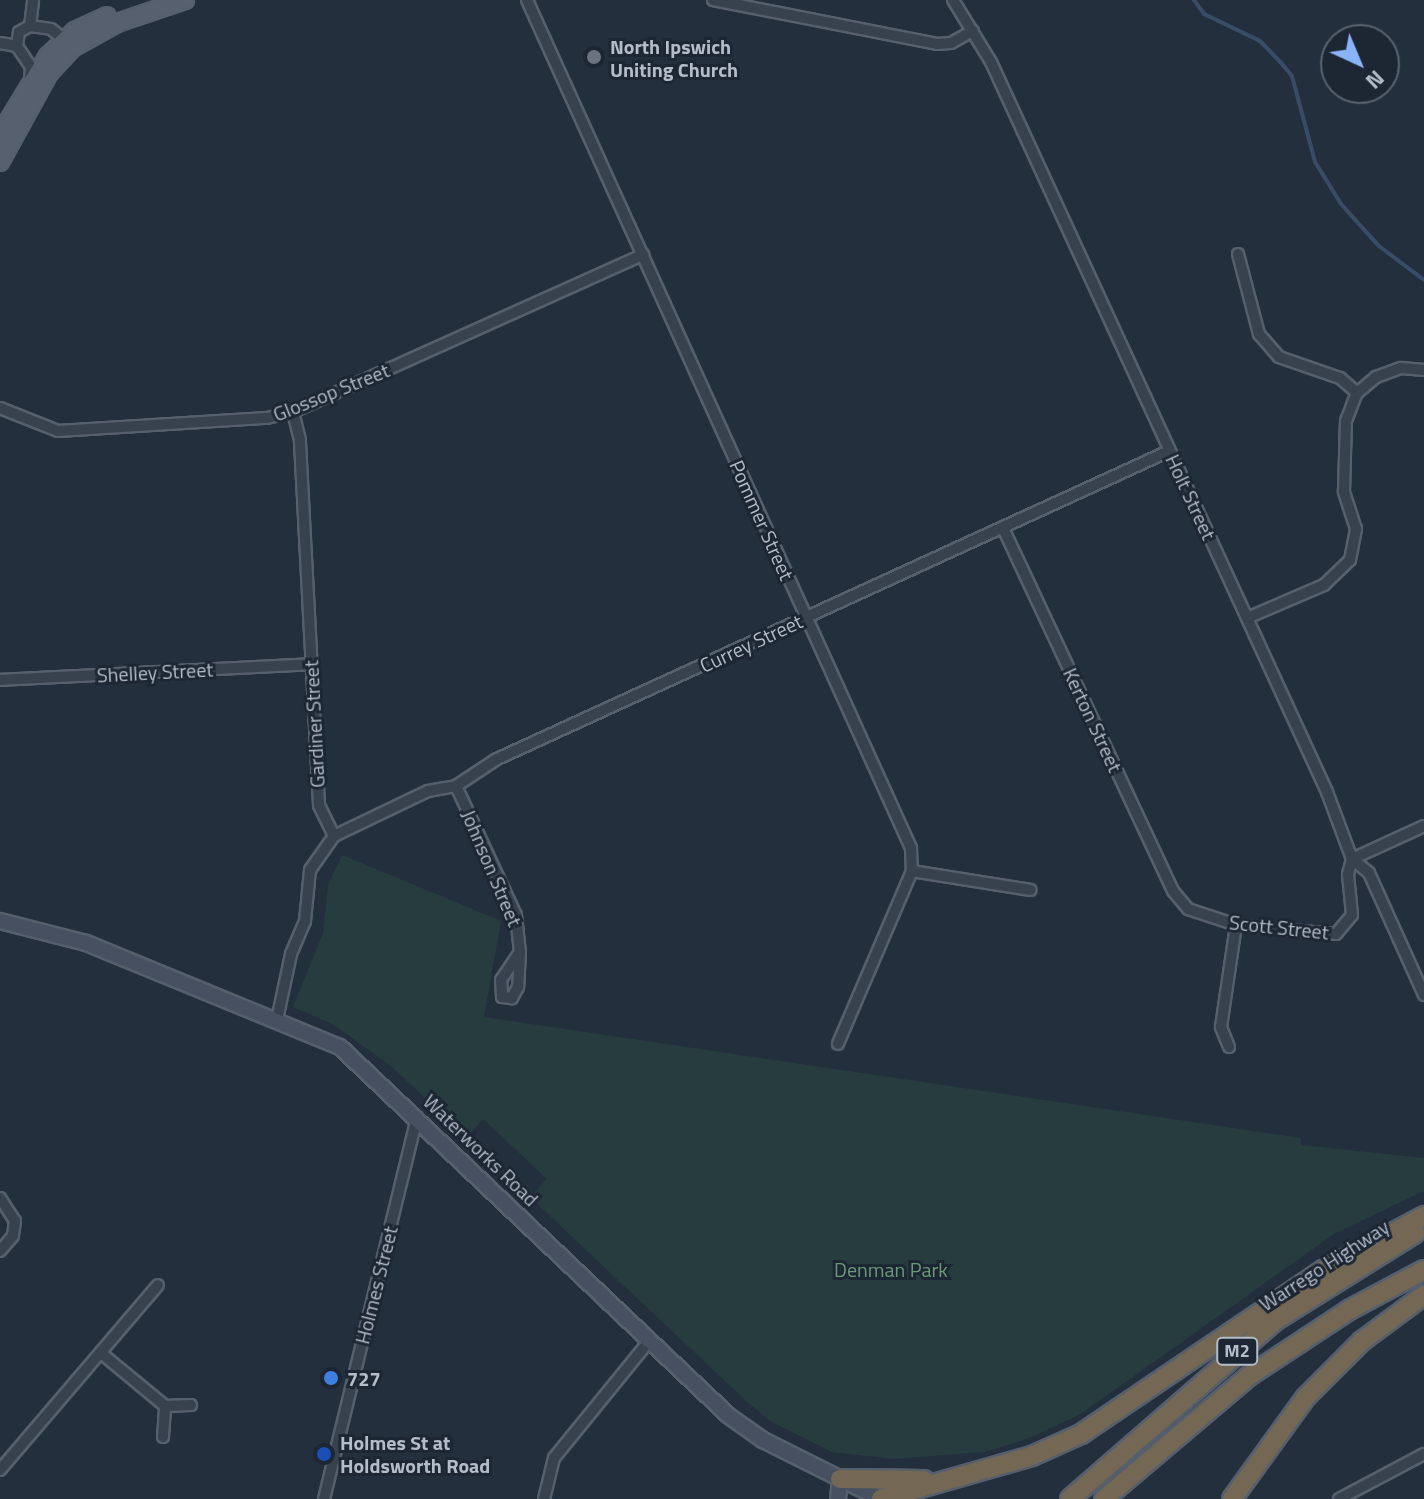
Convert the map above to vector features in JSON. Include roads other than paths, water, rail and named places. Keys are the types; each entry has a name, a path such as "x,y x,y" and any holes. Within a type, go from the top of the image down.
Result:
{"highway":[{"path":"881,1499 1032,1456 1100,1424 1323,1270 1424,1216"},
{"name":"Warrego Highway","path":"1070,1499 1276,1320 1424,1229"},
{"name":"M2","path":"1104,1499 1249,1376 1349,1310 1424,1270"},
{"path":"1232,1499 1305,1398 1362,1341 1424,1295"},
{"path":"840,1479 934,1482"}],"main road":[{"path":"0,135 36,70 97,20 154,0"},
{"path":"68,43 185,0"},
{"path":"0,162 36,70"},
{"name":"Waterworks Road","path":"0,921 86,943 277,1020 348,1053 747,1430 881,1499"},
{"path":"838,1499 840,1479"}],"street":[{"path":"30,26 33,0"},
{"name":"Pommer Street","path":"527,0 911,848 912,871"},
{"path":"713,0 937,44 973,31"},
{"name":"Holt Street","path":"953,0 973,31 1247,618 1352,859 1369,873 1424,995"},
{"path":"30,26 68,43"},
{"path":"17,46 19,32 30,26"},
{"path":"0,43 17,46 36,70"},
{"path":"1238,254 1259,334 1279,357 1340,378 1357,393"},
{"name":"Glossop Street","path":"0,408 58,431 267,418 293,412 643,255"},
{"path":"1247,618 1324,585 1350,560 1356,529 1341,458 1346,421 1357,393 1376,377 1401,368 1424,370"},
{"name":"Gardiner Street","path":"293,412 300,440 319,805 334,836"},
{"name":"Currey Street","path":"334,836 428,791 456,786 497,759 1169,451"},
{"name":"Kerton Street","path":"1003,528 1173,891 1188,909"},
{"name":"Shelley Street","path":"0,680 311,664"},
{"name":"Johnson Street","path":"456,786 516,915 520,952"},
{"path":"1352,859 1424,826"},
{"path":"277,1020 291,954 305,921 310,870 334,836"},
{"name":"Scott Street","path":"1188,909 1236,925 1323,936 1342,931 1353,912 1348,874 1352,859"},
{"path":"838,1044 912,871 1030,890"},
{"path":"1229,1047 1221,1027 1236,925"},
{"name":"Holmes Street","path":"324,1499 417,1117"},
{"path":"0,1198 15,1221 13,1236 0,1251"},
{"path":"0,1470 158,1285"},
{"path":"544,1499 554,1458 650,1340"},
{"path":"101,1353 165,1406 191,1405"},
{"path":"163,1437 165,1406"},
{"path":"1339,1499 1424,1454"}],"waterway":[{"path":"1194,0 1204,14 1260,41 1283,65 1292,76 1315,162 1341,204 1379,246 1424,280"}],"place":[{"name":"North Ipswich Uniting Church","path":"594,57"},
{"name":"727","path":"331,1378"},
{"name":"Holmes St at Holdsworth Road","path":"324,1454"}],"park label":[{"name":"Denman Park","path":"891,1269"}]}
